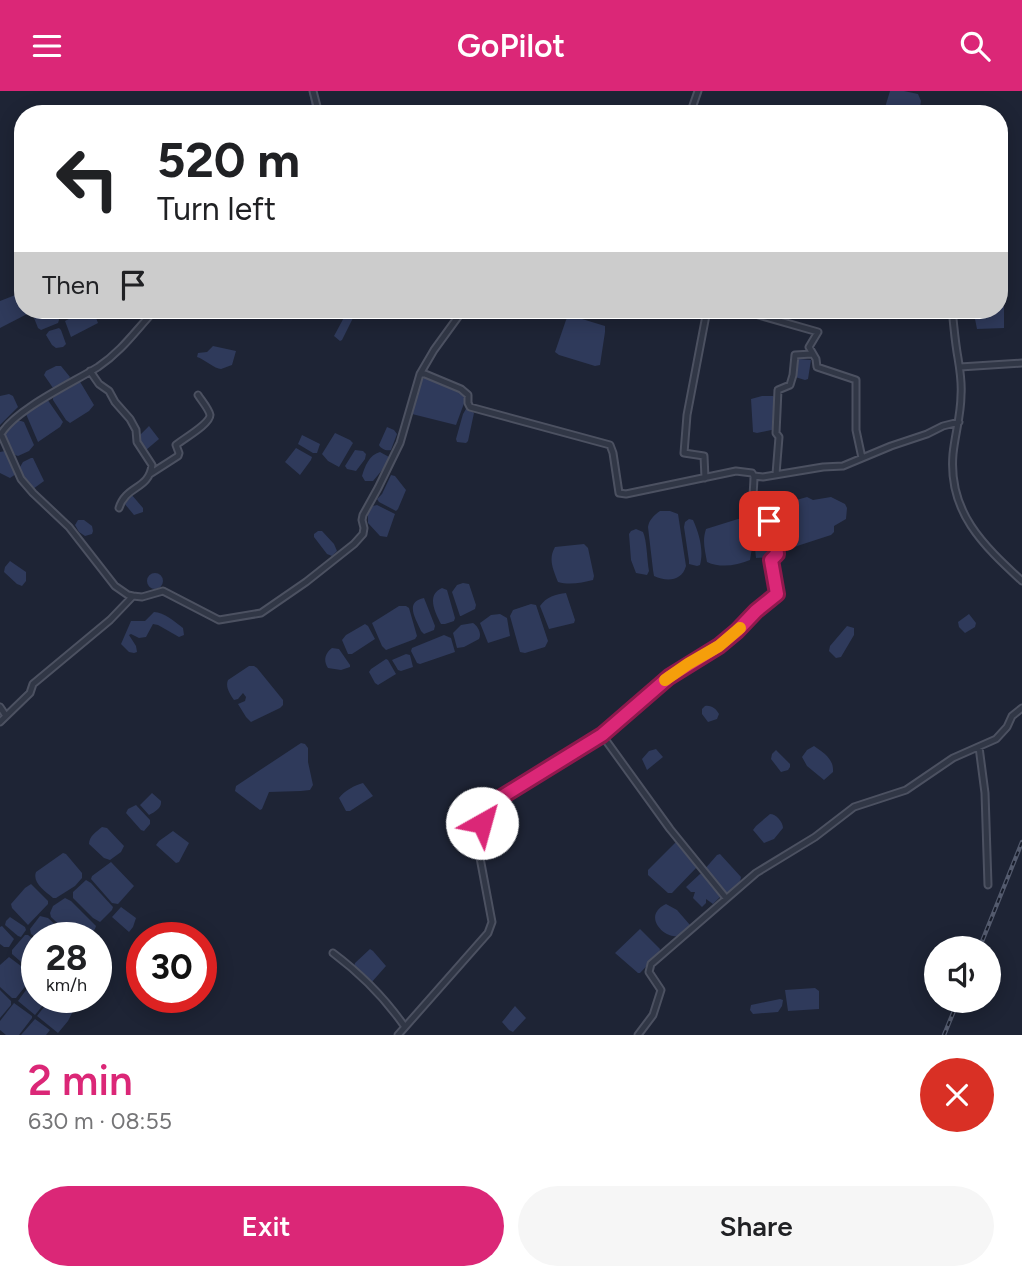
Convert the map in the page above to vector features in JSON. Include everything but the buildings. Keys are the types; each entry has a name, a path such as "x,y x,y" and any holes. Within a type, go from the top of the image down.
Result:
{"street":[{"path":"147,319 123,348 22,413 1,433 1,437 21,479 69,527 115,586 128,595 142,597 163,591 219,620 261,613 306,582 363,534 363,515 400,443 420,374 456,319"},
{"path":"705,319 687,415 684,453 704,456 705,478"},
{"path":"772,319 818,332 810,344 817,367 856,380 856,430 862,458"},
{"path":"953,319 962,392 953,454 957,497 972,529 994,555 1022,581"},
{"path":"776,474 779,437 776,433 778,390 790,385 794,355 812,354"},
{"path":"960,367 1022,363"},
{"path":"90,370 99,384 110,391 115,402 130,419 136,430 137,442 152,465 146,480 123,498 119,508"},
{"path":"420,374 461,389 468,395 470,407 610,445 614,453 619,493 636,493 736,471 763,477 843,465 959,422"},
{"path":"150,474 178,456 176,445 209,419 209,413 198,395"},
{"path":"398,1035 488,933 492,922 478,847 485,809 541,771 602,735 669,677 719,646 777,594 771,560 777,554 774,523 755,519 754,476"},
{"path":"0,722 30,693 33,684 110,620 133,596"},
{"path":"0,707 6,716"},
{"path":"638,1035 653,1015 661,990 649,972 651,964 755,873 815,837 854,807 906,790 953,758 1000,736 1012,716 1022,708"},
{"path":"602,735 670,829 726,898"},
{"path":"979,747 985,793 988,885"},
{"path":"333,953 375,989 405,1027"}],"water":[{"path":"890,91 918,94 921,101 920,105 886,105"},
{"path":"14,296 14,319 17,319 0,328 0,301"},
{"path":"34,319 59,319 58,323 41,330"},
{"path":"96,319 98,323 71,337 65,321"},
{"path":"343,319 352,319 342,340 334,336"},
{"path":"582,319 605,326 600,365 595,366 555,352 566,320"},
{"path":"975,319 1004,319 1004,328 977,329"},
{"path":"59,328 66,344 56,348 46,335"},
{"path":"213,346 236,351 232,365 219,369 197,357 198,353 207,352"},
{"path":"799,359 811,360 808,379 795,377"},
{"path":"56,366 61,366 70,377 55,389 44,375"},
{"path":"425,377 463,392 466,398 456,425 412,414"},
{"path":"79,380 94,405 70,423 53,398"},
{"path":"0,396 13,396 18,407 0,425"},
{"path":"762,396 776,398 776,429 757,433 753,432 751,399"},
{"path":"47,399 63,422 38,442 26,414"},
{"path":"466,409 474,413 468,441 457,442 456,439"},
{"path":"16,421 24,422 34,445 29,451 18,456 4,437 4,432"},
{"path":"149,426 159,439 146,450 137,438"},
{"path":"387,427 397,434 391,450 379,445"},
{"path":"335,433 353,443 339,467 322,454"},
{"path":"302,435 320,444 317,453 298,444"},
{"path":"296,448 312,457 300,475 285,462"},
{"path":"355,450 366,454 356,471 345,466"},
{"path":"5,451 16,474 10,478 0,473 0,452"},
{"path":"380,452 389,457 388,463 373,481 365,481 362,476 366,465 370,458"},
{"path":"31,458 44,481 33,489 28,485 20,467"},
{"path":"391,475 395,476 406,490 396,511 377,499"},
{"path":"131,494 143,508 143,512 134,515 124,503"},
{"path":"807,497 813,500 831,497 845,504 846,519 834,526 831,535 779,551 775,506"},
{"path":"377,505 395,514 387,537 380,536 368,523 368,512"},
{"path":"660,511 678,514 686,566 681,575 673,579 654,576 648,527 652,518"},
{"path":"689,519 693,520 700,542 701,559 700,565 697,566 689,564 684,527"},
{"path":"738,519 751,522 753,542 750,560 728,566 707,562 704,542 706,529"},
{"path":"78,520 84,520 92,526 92,534 85,536 79,532 75,525"},
{"path":"758,526 772,527 775,554 772,557 756,558 754,539"},
{"path":"636,529 643,532 644,536 649,571 647,575 636,573 631,560 629,534"},
{"path":"318,531 322,531 334,544 337,551 332,556 327,554 314,537"},
{"path":"584,544 588,548 593,580 558,582 552,560 555,547"},
{"path":"10,561 26,572 26,581 22,586 4,572"},
{"path":"152,573 158,573 163,581 161,587 152,589 147,584 147,578"},
{"path":"469,584 476,605 475,609 460,616 452,592 457,585"},
{"path":"442,588 447,590 455,618 445,624 441,624 433,604 434,595"},
{"path":"566,593 574,623 549,629 540,606 552,596"},
{"path":"424,598 435,626 434,630 424,634 414,616 413,607 414,603"},
{"path":"536,605 548,641 545,647 525,653 520,652 510,616 513,610"},
{"path":"399,606 409,608 417,636 386,650 372,623"},
{"path":"154,612 165,615 183,628 184,635 179,637 153,624 146,637 129,635 137,652 129,652 121,644 131,621 145,621"},
{"path":"500,614 507,618 510,636 488,643 480,623 491,615"},
{"path":"969,614 976,623 975,627 965,633 958,622"},
{"path":"473,623 479,630 479,639 457,648 453,633 461,625"},
{"path":"365,624 375,639 348,654 342,640"},
{"path":"847,626 854,628 854,635 841,657 836,658 829,651 830,646"},
{"path":"444,635 451,638 455,652 417,663 412,648"},
{"path":"332,648 339,649 350,667 341,670 328,668 326,657"},
{"path":"410,655 413,667 398,670 392,660"},
{"path":"386,659 396,674 378,685 369,672"},
{"path":"249,666 257,668 283,700 280,708 251,722 238,704 245,701 246,697 243,693 234,700 227,685 228,680"},
{"path":"705,706 717,711 717,719 708,722 702,714"},
{"path":"301,743 308,748 313,785 310,790 269,792 260,810 235,791 236,786"},
{"path":"814,746 832,763 833,772 824,780 807,766 802,757"},
{"path":"656,749 663,757 647,770 642,759 649,751"},
{"path":"776,750 790,764 788,770 781,772 771,759"},
{"path":"363,783 373,796 346,811 339,798"},
{"path":"152,793 161,803 158,810 149,815 140,805"},
{"path":"136,805 150,820 144,831 126,813"},
{"path":"770,814 779,819 783,828 774,839 764,843 753,830"},
{"path":"102,827 107,828 124,846 121,852 110,860 89,844 92,836"},
{"path":"173,831 189,843 176,863 156,845"},
{"path":"678,842 697,867 672,893 668,893 648,875 648,870"},
{"path":"63,853 82,873 82,878 75,886 53,898 43,890 35,876 36,872"},
{"path":"720,854 741,877 738,885 725,893 704,870"},
{"path":"111,862 134,886 118,904 112,903 91,879"},
{"path":"700,874 704,874 721,896 713,904 706,899 702,907 693,898 695,892 686,887"},
{"path":"86,880 113,907 112,910 100,922 73,898 73,892"},
{"path":"31,884 48,901 31,922 25,922 11,904"},
{"path":"65,898 92,922 56,922 50,913 53,906"},
{"path":"666,904 677,910 690,925 679,935 667,934 655,920 655,914"},
{"path":"121,907 136,918 135,922 126,922 126,929 112,917"},
{"path":"40,916 52,922 35,922"},
{"path":"10,917 21,924 21,937 5,925"},
{"path":"2,926 14,939 9,947 0,944"},
{"path":"640,929 660,949 638,973 615,953"},
{"path":"21,940 21,962 12,954 12,950"},
{"path":"370,949 386,966 371,983 354,967"},
{"path":"9,957 21,966 21,992 16,998 12,998 0,987 0,965"},
{"path":"815,988 819,991 819,1009 788,1011 785,990"},
{"path":"0,990 11,1001 11,1005 0,1018"},
{"path":"783,1000 778,1012 753,1014 750,1010 751,1005"},
{"path":"14,1003 21,1008 21,1013 32,1016 19,1035 6,1035 0,1030 0,1021"},
{"path":"515,1006 526,1018 513,1032 502,1022"},
{"path":"39,1013 72,1013 58,1033 37,1016"},
{"path":"35,1019 50,1030 46,1035 21,1035"}],"waterway":[{"path":"310,91 312,105"}],"railway":[{"path":"984,936 1022,842"},
{"path":"944,1035 953,1013"}],"slow traffic":[{"path":"665,680 719,646 740,628"}],"route":[{"path":"482,823 485,809 495,801 602,735 669,677 719,646 777,594 771,560 777,554 774,523 769,521"}]}
